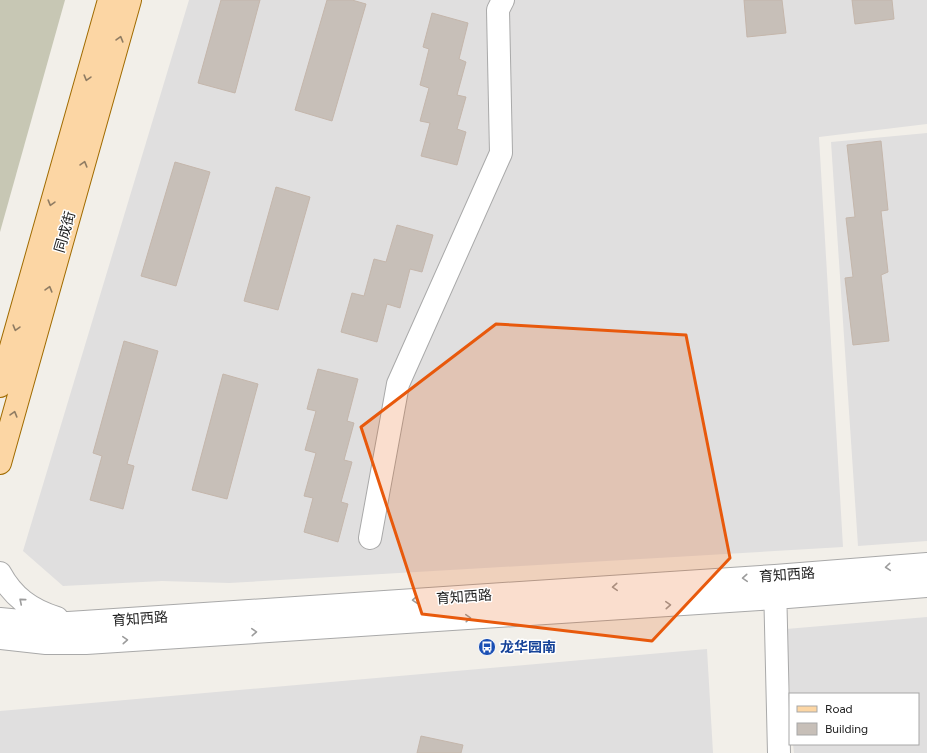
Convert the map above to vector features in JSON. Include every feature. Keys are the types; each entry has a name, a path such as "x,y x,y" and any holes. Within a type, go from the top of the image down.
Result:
{"main road":[{"name":"同成街","path":"0,386 109,0"},
{"name":"同成街","path":"1,460 130,0"}],"street":[{"path":"370,538 398,384 501,153 498,10 503,0"},
{"name":"育知西路","path":"0,638 46,643 85,633 927,564"},
{"path":"0,573 14,594 29,606 56,617 85,633"},
{"path":"775,576 779,753"},
{"name":"育知西路","path":"0,619 52,624 85,633 775,598 927,586"},
{"path":"0,654 85,633"}],"highlighted area":[{"path":"496,324 686,335 730,558 652,641 422,614 361,427"}],"shaded area":[{"path":"0,0 65,0 0,232"},
{"path":"189,0 927,0 927,124 819,137 843,547 229,583 162,581 63,586 23,551"},
{"path":"927,133 927,541 858,546 831,142"},
{"path":"927,617 927,753 794,753 793,745 919,745 919,693 790,693 786,629"},
{"path":"707,649 713,753 0,753 0,711"}],"building":[{"path":"221,0 260,0 235,93 198,83"},
{"path":"327,0 352,0 366,4 332,121 295,110"},
{"path":"744,0 782,0 786,33 747,37"},
{"path":"852,0 892,0 894,19 855,24"},
{"path":"432,13 468,23 459,59 466,62 457,95 466,97 457,129 466,132 457,165 421,156 430,123 420,121 429,88 420,85 429,49 423,47"},
{"path":"881,141 888,210 881,211 888,272 881,275 889,341 853,345 845,278 853,277 846,218 855,217 847,145"},
{"path":"175,162 210,172 176,286 141,276"},
{"path":"276,187 310,197 278,310 244,301"},
{"path":"397,225 433,235 422,272 410,269 400,308 387,304 377,342 341,332 352,293 364,296 374,259 386,262"},
{"path":"124,341 158,351 127,464 134,466 123,509 90,500 102,456 93,453"},
{"path":"318,369 358,379 347,421 354,423 344,460 352,462 341,502 348,504 338,542 304,532 313,498 304,496 316,453 305,450 316,411 307,409"},
{"path":"223,374 258,384 227,499 192,490"},
{"path":"421,736 463,745 461,753 417,753"}],"place":[{"name":"龙华园南","path":"487,647"}]}
